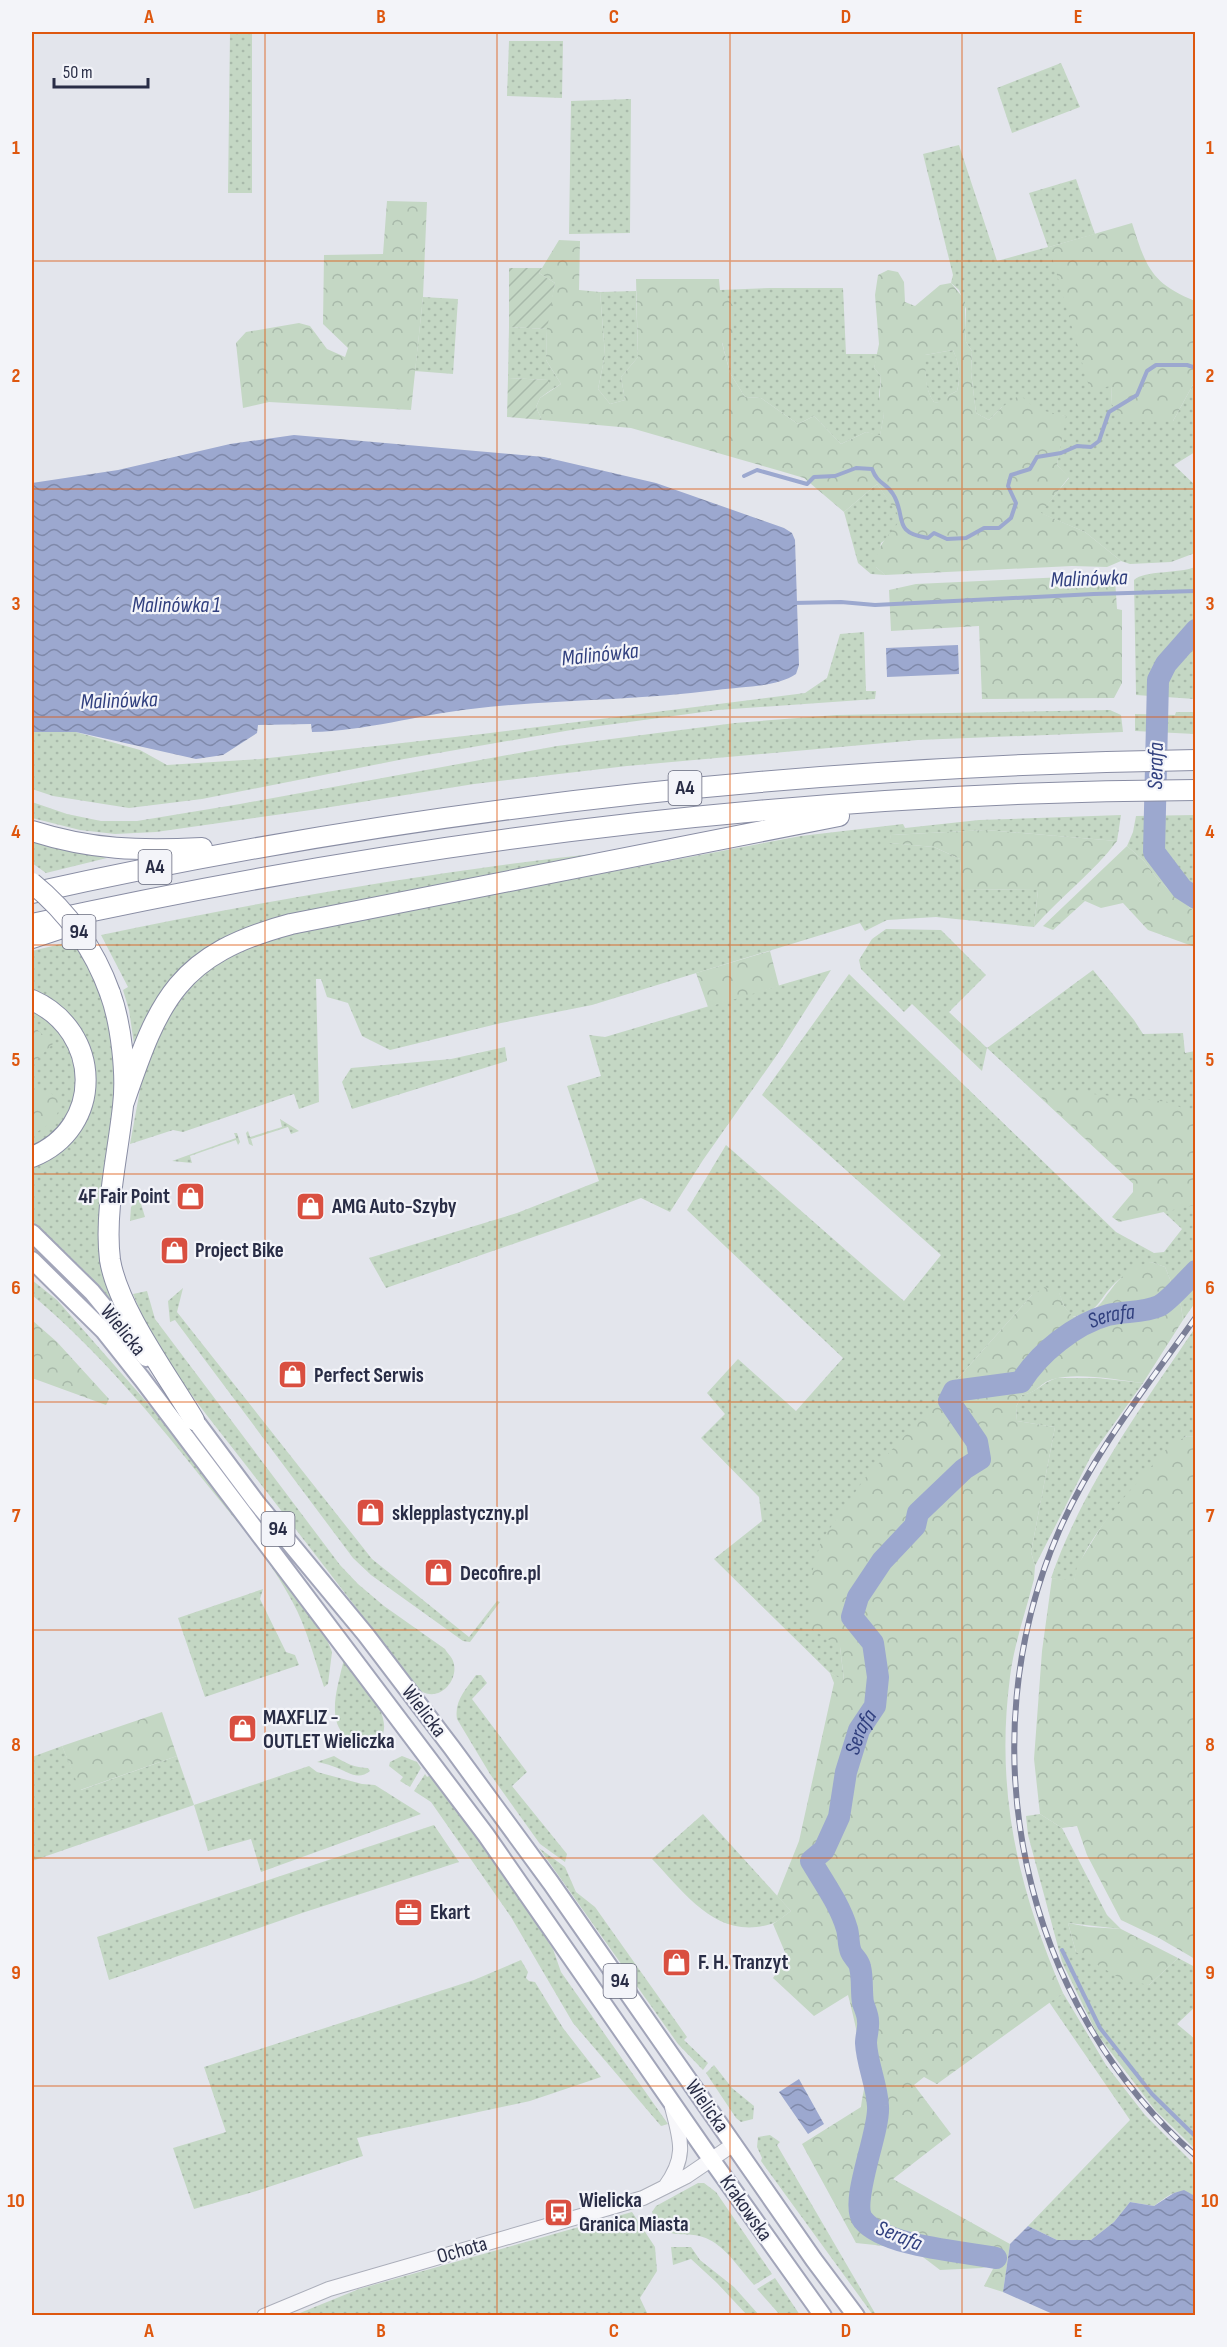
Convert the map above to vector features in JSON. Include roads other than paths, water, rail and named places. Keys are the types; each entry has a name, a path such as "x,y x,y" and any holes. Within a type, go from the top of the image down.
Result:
{"highway":[{"name":"A4","path":"32,893 279,844 476,813 689,788 878,772 1194,760"},
{"name":"A4","path":"32,924 138,900 282,873 506,839 694,817 912,800 1194,790"},
{"path":"194,1420 130,1314 116,1283 110,1260 109,1236 114,1172 124,1102 148,1032 169,996 190,973 214,954 232,944 291,924 912,800"},
{"path":"32,831 105,848 140,850 279,844"},
{"name":"94","path":"32,883 75,926 94,955 110,993 116,1010 120,1038 124,1102"},
{"path":"32,938 97,917 138,900"},
{"path":"32,1000 53,1011 72,1033 83,1059 86,1085 83,1100 70,1127 60,1139 32,1157"}],"main road":[{"name":"Wielicka","path":"32,1233 92,1292 130,1336 256,1502 366,1635 428,1716 551,1883 784,2216"},
{"name":"Wielicka","path":"32,1260 104,1331 240,1507 479,1826 670,2099"},
{"name":"Krakowska","path":"670,2099 823,2316"},
{"name":"Krakowska","path":"784,2216 856,2316"}],"street":[{"path":"662,2190 674,2174 682,2148 670,2099"},
{"name":"Ochota","path":"264,2316 329,2289 643,2198 662,2190 734,2144"}],"water":[{"name":"Malinówka 1","path":"294,435 544,457 656,483 784,528 792,533 795,540 799,665 796,674 788,679 758,686 686,694 501,706 332,731 312,732 311,724 258,725 257,733 223,755 196,759 76,732 32,732 32,483 118,470 230,444"},
{"path":"958,645 959,674 887,677 886,648"},
{"path":"799,2079 824,2124 808,2134 779,2092"},
{"path":"1184,2190 1195,2196 1195,2315 1055,2315 1003,2292 1010,2244 1028,2226 1057,2240 1091,2240 1114,2222 1130,2202 1154,2206 1174,2193"}],"waterway":[{"path":"744,476 757,470 807,484 814,477 835,476 856,468 872,469 877,478 893,494 904,528 909,532 928,538 934,533 947,539 966,538 984,528 999,528 1011,518 1016,503 1008,486 1011,475 1030,469 1037,457 1061,453 1077,446 1091,447 1099,441 1109,412 1137,395 1147,371 1156,365 1187,365 1196,368"},
{"name":"Malinówka","path":"792,603 841,602 875,605 1196,591"},
{"name":"Serafa","path":"1196,630 1166,664 1158,680 1154,852 1182,889 1196,898"},
{"name":"Serafa","path":"996,2258 925,2246 888,2236 863,2220 860,2211 862,2183 875,2132 878,2106 866,2043 868,2019 863,2003 860,1967 850,1949 844,1920 811,1861 824,1850 839,1817 846,1772 859,1730 875,1706 878,1677 873,1643 852,1617 858,1597 882,1561 915,1526 918,1513 964,1469 980,1459 977,1442 949,1401 954,1391 1021,1382 1048,1350 1083,1325 1108,1315 1147,1310 1159,1306 1196,1271"},
{"path":"1062,1950 1100,2028 1152,2094 1196,2137"}],"railway":[{"path":"1196,1317 1104,1447 1059,1531 1031,1613 1017,1697 1015,1782 1027,1866 1051,1947 1088,2023 1136,2094 1196,2156"}],"place":[{"name":"4F Fair Point","path":"191,1196"},
{"name":"AMG Auto-Szyby","path":"311,1206"},
{"name":"Project Bike","path":"174,1250"},
{"name":"Perfect Serwis","path":"293,1375"},
{"name":"sklepplastyczny.pl","path":"371,1513"},
{"name":"Decofire.pl","path":"439,1573"},
{"name":"MAXFLIZ - OUTLET Wieliczka","path":"242,1729"},
{"name":"Ekart","path":"409,1912"},
{"name":"F. H. Tranzyt","path":"677,1962"},
{"name":"Wielicka Granica Miasta","path":"558,2212"}]}
